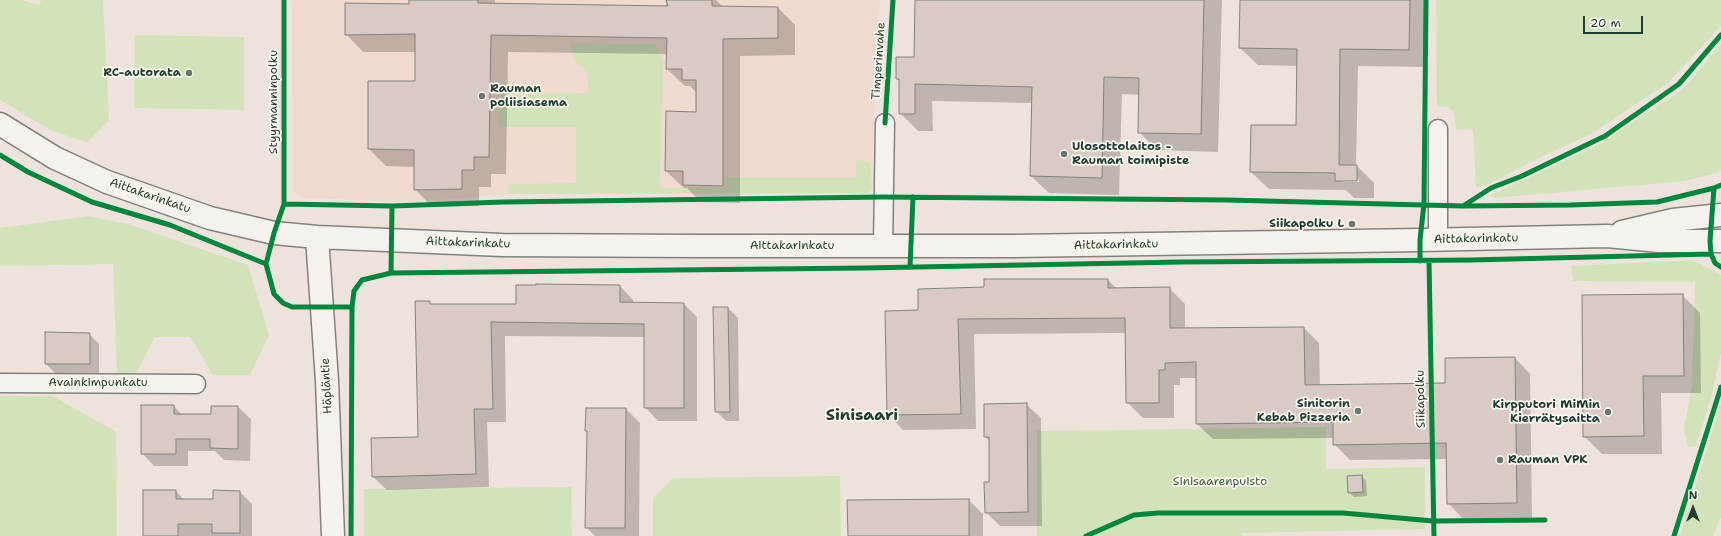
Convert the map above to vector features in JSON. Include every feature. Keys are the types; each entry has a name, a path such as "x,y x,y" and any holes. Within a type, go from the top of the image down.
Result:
{"main road":[{"name":"Aittakarinkatu","path":"0,124 54,158 107,182 210,218 274,233 317,237 502,245 1014,246 1607,236 1659,241 1721,241"},
{"name":"Aittakarinkatu","path":"1607,236 1673,220 1721,215"},
{"name":"Häpläntie","path":"317,237 327,381 333,536"}],"street":[{"path":"883,246 885,123"},
{"path":"1438,130 1438,240"},
{"name":"Avainkimpunkatu","path":"0,383 196,384"}],"shaded area":[{"path":"292,0 880,0 875,87 872,190 868,193 513,194 411,202 303,198 293,192"}],"green space":[{"path":"0,0 21,0 39,5 41,0 103,0 109,120 87,142 52,131 0,100"},
{"path":"1436,0 1721,0 1721,26 1669,82 1593,133 1535,160 1489,184 1476,188 1473,130 1456,129 1454,113 1448,107 1437,106"},
{"name":"RC-autorata","path":"135,35 244,37 244,110 134,108"},
{"path":"571,43 655,44 663,60 660,188 725,188 726,177 856,178 856,160 865,161 871,165 872,190 868,193 513,194 508,192 508,184 576,183 576,127 499,127 500,94 588,93 587,76 584,68 577,63 571,52"},
{"path":"1721,44 1721,169 1716,173 1685,181 1495,198 1491,195 1600,144 1682,90"},
{"path":"89,216 131,225 248,265 269,335 250,375 213,375 190,337 155,337 136,374 117,374 113,264 0,266 0,228"},
{"path":"1693,260 1721,275 1721,353 1712,394 1696,446 1688,447 1684,429 1692,384 1695,282 1573,281 1571,266"},
{"path":"0,396 53,396 116,432 117,536 0,536"},
{"path":"1721,403 1721,517 1713,536 1680,536"},
{"name":"Sinisaarenpuisto","path":"1326,427 1326,469 1425,467 1425,529 1242,533 1242,536 1037,536 1037,431"},
{"path":"840,476 841,536 653,536 653,498 673,478"},
{"path":"571,487 572,536 364,536 364,489"}],"building":[{"path":"409,0 478,0 478,3 668,6 666,0 712,0 712,6 778,7 778,38 723,39 723,186 683,185 683,171 665,171 666,111 696,112 696,80 682,80 682,69 666,69 667,38 491,35 489,157 474,157 474,170 462,170 462,189 414,190 414,150 368,149 368,81 415,81 415,34 345,35 345,3 409,4"},
{"path":"915,0 1204,0 1201,134 1138,133 1139,78 1104,77 1102,178 1030,176 1032,87 915,84 915,114 899,114 899,79 896,79 896,57 914,57"},
{"path":"1240,0 1410,0 1409,50 1340,49 1339,165 1357,165 1357,181 1335,181 1335,173 1250,172 1251,125 1296,125 1297,49 1239,48"},
{"path":"984,279 1108,279 1108,288 1170,287 1170,328 1304,327 1305,385 1445,383 1445,358 1515,357 1517,503 1447,504 1446,443 1333,445 1333,422 1196,424 1196,362 1165,363 1165,370 1159,370 1159,403 1126,403 1125,318 958,319 961,414 887,415 885,311 918,310 918,289 984,287"},
{"path":"516,285 620,285 620,302 684,303 684,408 644,408 644,324 491,322 493,409 474,409 476,474 372,477 371,438 418,437 415,301 430,301 430,304 516,304"},
{"path":"1683,294 1684,376 1643,376 1644,436 1583,437 1582,295"},
{"path":"713,307 728,307 730,412 715,412"},
{"path":"45,332 90,333 90,364 45,364"},
{"path":"1027,403 1028,512 985,513 984,482 989,482 989,437 984,437 984,404"},
{"path":"141,405 174,405 174,414 211,414 211,406 238,406 238,449 210,448 210,439 176,439 176,454 141,454"},
{"path":"586,408 626,408 625,528 585,528"},
{"path":"1362,475 1363,492 1348,493 1347,476"},
{"path":"143,490 176,490 176,499 213,499 213,490 240,491 240,533 212,533 212,524 178,524 178,536 143,536"},
{"path":"969,499 969,536 848,536 847,500"}],"cycle path":[{"name":"Styyrmanninpolku","path":"284,0 284,204"},
{"name":"Timperinvahe","path":"885,123 893,0"},
{"path":"1420,261 1420,240 1424,204 1426,0"},
{"path":"1463,206 1491,188 1522,176 1605,136 1679,84 1721,35"},
{"path":"0,155 28,172 92,202 170,225 266,264"},
{"path":"1721,185 1714,188 1710,241 1711,254 1715,263 1721,267"},
{"path":"352,307 292,307 283,303 274,294 266,264 274,233 284,204 392,206 503,202 883,197 1227,200 1463,206 1570,205 1657,202 1714,188"},
{"path":"910,267 913,197"},
{"path":"391,273 392,206"},
{"path":"351,536 352,307 354,291 362,280 391,273 864,268 1181,262 1472,260 1711,254"},
{"name":"Siikapolku","path":"1429,261 1434,536"},
{"path":"1674,536 1721,387"},
{"path":"1086,536 1134,515 1158,513 1343,513 1433,521 1545,520"}],"place":[{"name":"RC-autorata","path":"189,73"},
{"name":"Rauman poliisiasema","path":"482,96"},
{"name":"Ulosottolaitos - Rauman toimipiste","path":"1064,154"},
{"name":"Siikapolku L","path":"1352,224"},
{"name":"Sinitorin Kebab Pizzeria","path":"1358,411"},
{"name":"Kirpputori MiMin Kierrätysaitta","path":"1608,412"},
{"name":"Rauman VPK","path":"1500,460"}],"district":[{"name":"Sinisaari","path":"862,416"}]}
